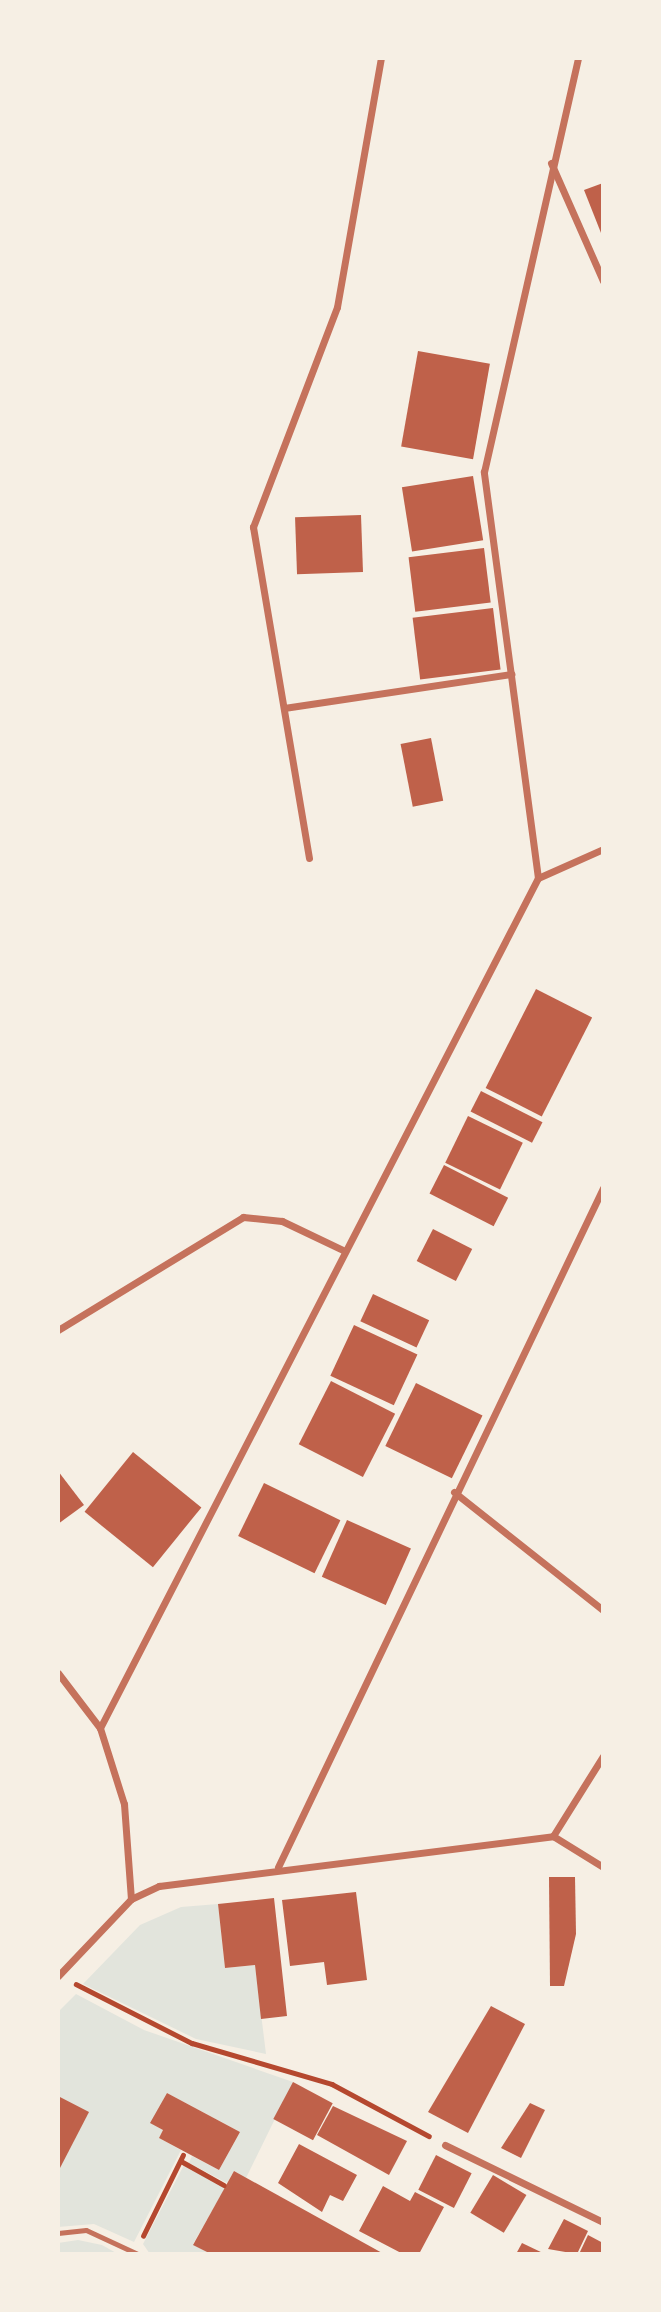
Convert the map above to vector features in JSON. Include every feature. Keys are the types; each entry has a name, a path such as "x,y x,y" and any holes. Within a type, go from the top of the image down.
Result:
{"street":[{"path":"309,858 253,527 337,307 381,58"},
{"path":"100,1728 538,878 484,472 551,161 578,58"},
{"path":"551,161 603,281"},
{"path":"284,708 511,674"},
{"path":"538,878 603,849"},
{"path":"278,1867 454,1492 603,1188"},
{"path":"58,1330 243,1217 282,1221 345,1251"},
{"path":"454,1492 603,1610"},
{"path":"58,1673 100,1728 124,1804 131,1899"},
{"path":"554,1836 603,1756"},
{"path":"59,1975 131,1899 159,1886 278,1867 554,1836 603,1867"},
{"path":"445,2145 603,2222"}],"lane":[{"path":"58,2233 86,2231 136,2253"}],"path":[{"path":"59,1975 132,2017 192,2043 332,2084 445,2145"},
{"path":"136,2253 182,2158 224,2185"}],"shaded area":[{"path":"218,1904 225,1968 255,1965 266,2054 196,2039 83,1984 140,1925 181,1907"},
{"path":"76,1994 144,2030 293,2082 246,2178 234,2171 227,2183 189,2163 192,2156 219,2170 240,2132 167,2093 151,2123 163,2130 159,2138 181,2150 134,2242 94,2224 58,2227 58,2012"},
{"path":"184,2165 225,2188 193,2244 210,2254 150,2254 143,2244"},
{"path":"78,2240 102,2245 118,2254 58,2254 58,2243"}],"building":[{"path":"603,183 603,238 584,190"},
{"path":"418,351 490,364 473,459 401,447"},
{"path":"473,476 483,540 412,551 402,487"},
{"path":"361,515 363,572 297,574 295,517"},
{"path":"484,548 491,603 415,612 409,557"},
{"path":"493,608 501,670 420,679 413,618"},
{"path":"431,738 443,801 413,807 401,744"},
{"path":"536,989 592,1018 542,1117 486,1088"},
{"path":"481,1091 542,1122 532,1143 471,1111"},
{"path":"468,1116 523,1143 500,1189 445,1163"},
{"path":"444,1165 508,1198 494,1226 429,1194"},
{"path":"433,1229 472,1249 456,1281 417,1261"},
{"path":"373,1294 429,1320 417,1347 360,1321"},
{"path":"354,1325 417,1355 394,1405 330,1376"},
{"path":"331,1381 395,1414 363,1477 299,1444"},
{"path":"416,1383 483,1415 452,1478 385,1446"},
{"path":"133,1452 201,1507 153,1567 85,1512"},
{"path":"58,1471 84,1505 58,1524"},
{"path":"264,1483 340,1520 315,1573 238,1536"},
{"path":"347,1520 411,1548 386,1605 322,1577"},
{"path":"549,1877 575,1877 576,1934 564,1986 550,1986"},
{"path":"356,1892 367,1980 327,1985 324,1962 290,1966 282,1900"},
{"path":"274,1898 287,2016 261,2019 255,1965 225,1968 218,1904"},
{"path":"491,2006 525,2024 468,2133 428,2112"},
{"path":"293,2082 333,2103 313,2140 273,2119"},
{"path":"167,2093 240,2132 219,2170 159,2138 163,2130 150,2123"},
{"path":"58,2096 89,2112 60,2168 58,2166"},
{"path":"530,2103 545,2110 521,2158 501,2148"},
{"path":"333,2106 407,2141 389,2175 317,2135"},
{"path":"299,2144 357,2175 343,2201 330,2195 322,2212 278,2183"},
{"path":"436,2155 472,2173 454,2208 418,2190"},
{"path":"234,2171 384,2254 211,2254 193,2245"},
{"path":"493,2175 526,2195 504,2233 470,2213"},
{"path":"383,2186 410,2201 415,2192 444,2207 419,2254 403,2254 359,2231"},
{"path":"564,2219 588,2231 577,2254 548,2249"},
{"path":"588,2235 603,2243 603,2254 579,2254"},
{"path":"522,2243 545,2254 516,2254"}]}
